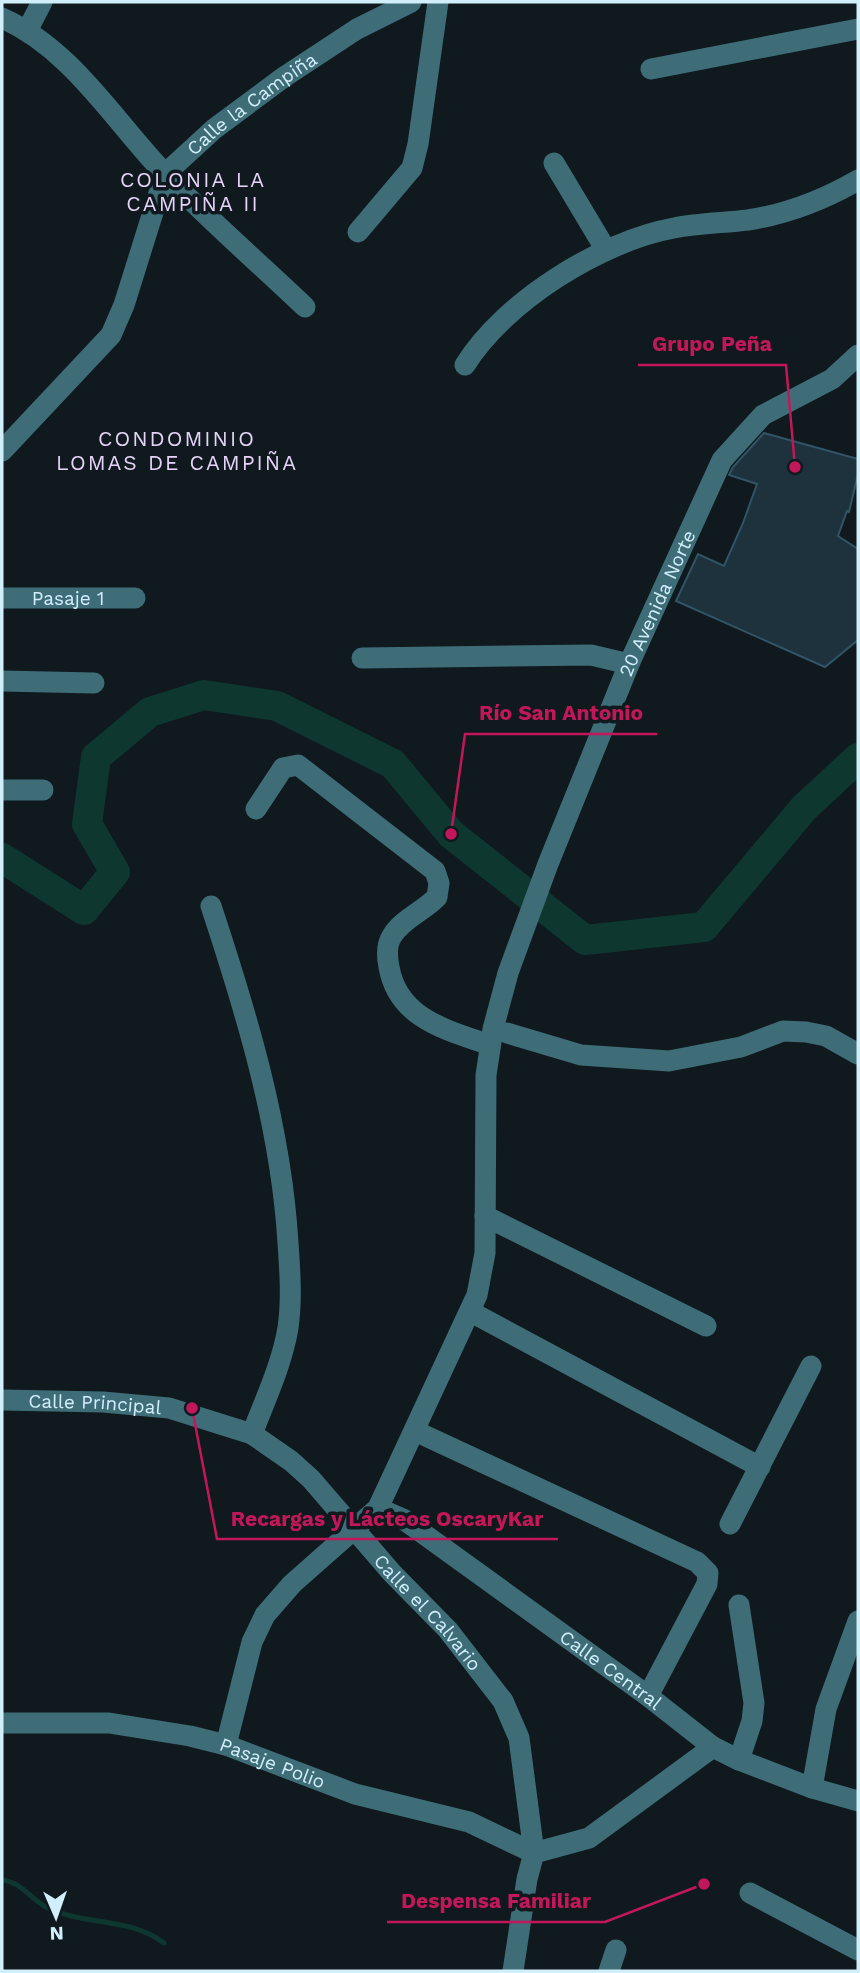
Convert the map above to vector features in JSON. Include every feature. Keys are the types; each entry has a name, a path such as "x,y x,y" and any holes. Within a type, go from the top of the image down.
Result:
{"street":[{"path":"27,31 42,2"},
{"name":"Calle la Campiña","path":"2,451 111,335 124,305 165,174 192,148 249,102 357,29 411,2"},
{"path":"358,232 412,168 418,144 438,2"},
{"path":"2,18 27,31 58,55 165,174 305,307"},
{"path":"651,69 858,29"},
{"path":"554,163 606,250"},
{"path":"465,365 480,342 512,309 606,250 670,229 747,220 787,210 825,197 858,180"},
{"name":"20 Avenida Norte","path":"497,1036 508,973 548,864 629,664 722,460 762,415 832,379 858,355"},
{"name":"Pasaje 1","path":"2,598 135,598"},
{"path":"362,658 591,655 629,664"},
{"path":"2,681 94,683"},
{"path":"256,809 283,768 298,765 435,871 439,883 437,897 390,938 387,957 391,977 400,997 418,1016 444,1029 497,1036 581,1055 669,1061 741,1047 783,1031 806,1032 826,1036 858,1054"},
{"path":"2,790 43,790"},
{"path":"211,906 252,1033 283,1185 287,1223 290,1271 288,1330 252,1434"},
{"path":"226,1745 252,1642 265,1615 292,1584 378,1508 471,1312 483,1274 486,1075 497,1036"},
{"path":"485,1216 706,1326"},
{"path":"471,1312 760,1467"},
{"path":"730,1524 811,1366"},
{"name":"Calle Principal","path":"2,1400 103,1402 169,1408 252,1434 291,1461 311,1479 354,1529"},
{"path":"415,1431 697,1562 708,1573 707,1584 648,1696"},
{"name":"Calle Central","path":"378,1508 402,1519 648,1696 713,1747 812,1788 858,1801"},
{"name":"Calle el Calvario","path":"354,1529 392,1573 448,1630 503,1701 519,1738 534,1853 527,1880 513,1971"},
{"path":"738,1605 754,1703 752,1721 739,1760"},
{"path":"812,1788 826,1709 858,1621"},
{"name":"Pasaje Polio","path":"2,1723 109,1723 226,1745 355,1794 469,1822 534,1853"},
{"path":"534,1853 589,1838 641,1808 713,1747"},
{"path":"750,1893 858,1950"},
{"path":"609,1971 616,1950"}],"building":[{"path":"764,433 858,459 858,474 849,512 847,511 838,536 858,549 858,640 825,667 676,601 698,554 724,566 757,484 729,475"}],"waterway":[{"path":"2,858 84,910 115,872 87,824 96,757 150,712 204,695 277,706 393,764 451,834 585,940 704,927 804,808 858,758"},
{"path":"2,1880 15,1884 42,1905 62,1914 137,1929 164,1943"}],"place":[{"name":"Grupo Peña","path":"795,467"},
{"name":"Río San Antonio","path":"451,834"},
{"name":"Recargas y Lácteos OscaryKar","path":"192,1408"},
{"name":"Despensa Familiar","path":"704,1884"}],"district":[{"name":"COLONIA LA CAMPIÑA II","path":"193,191"},
{"name":"CONDOMINIO LOMAS DE CAMPIÑA","path":"177,450"}]}
